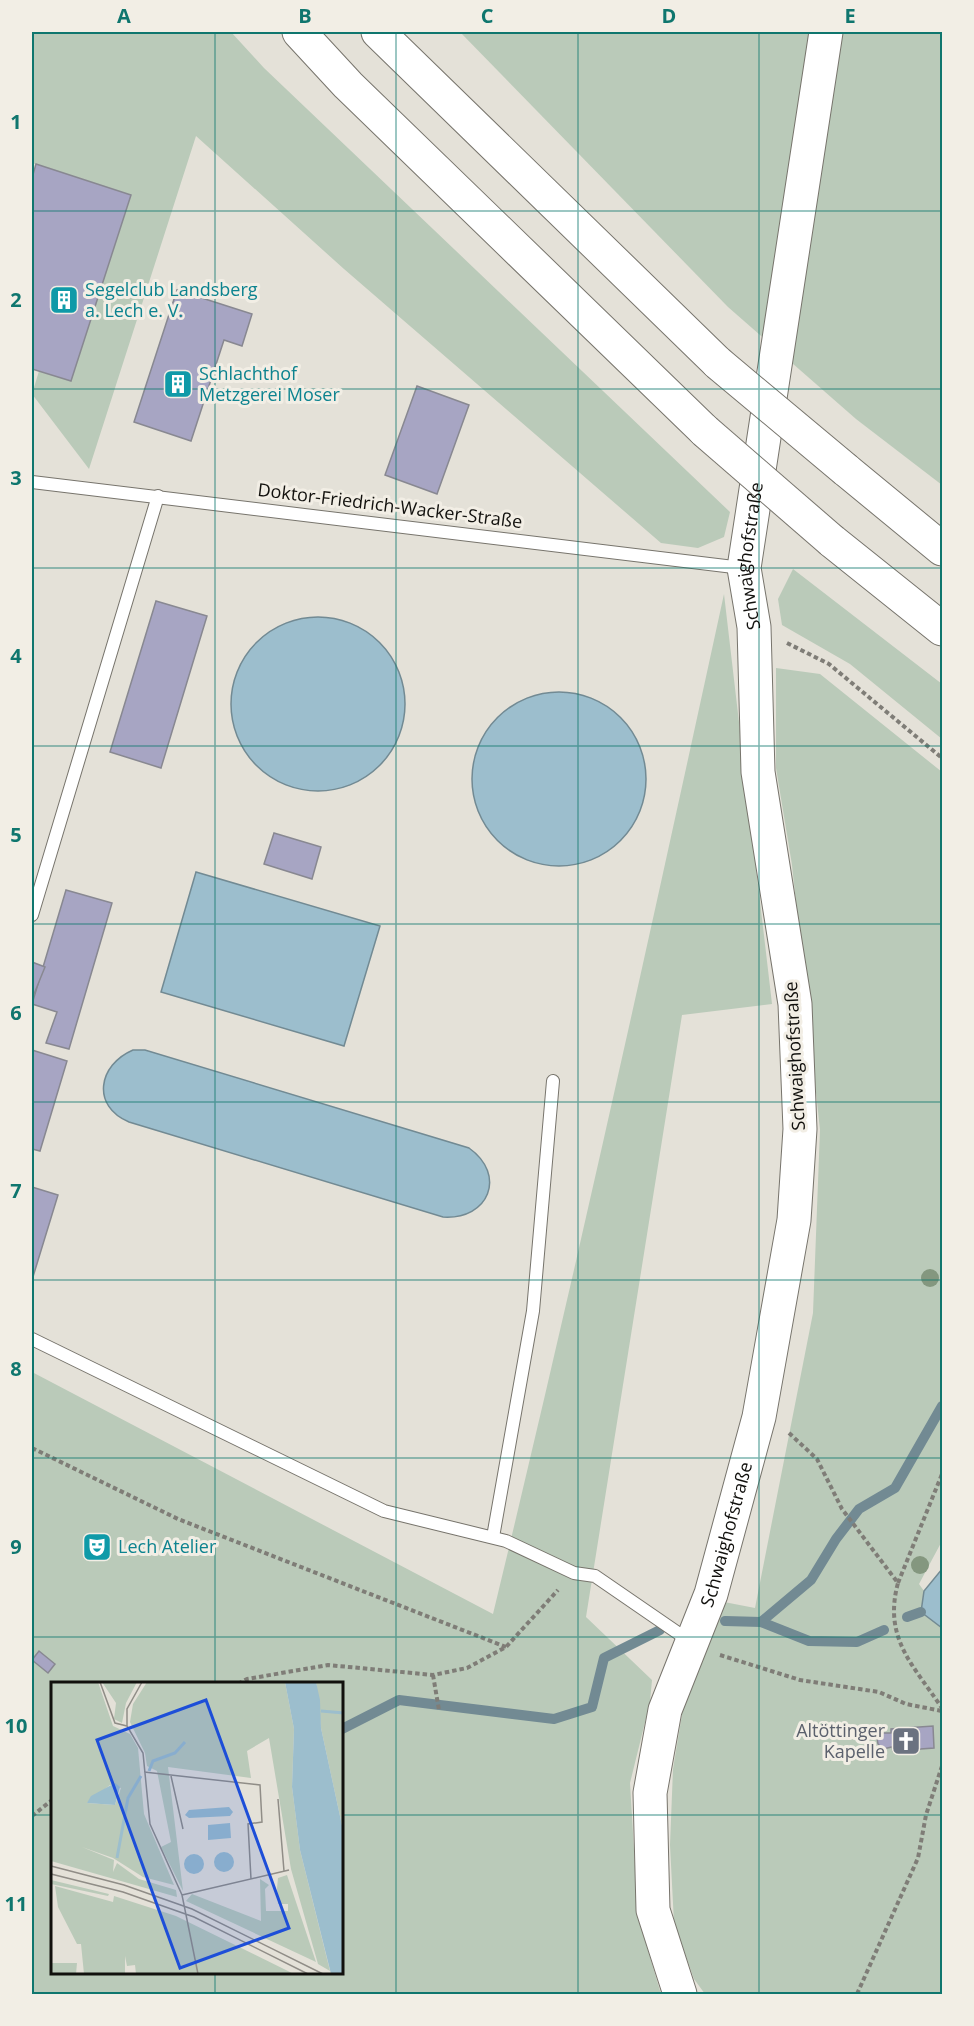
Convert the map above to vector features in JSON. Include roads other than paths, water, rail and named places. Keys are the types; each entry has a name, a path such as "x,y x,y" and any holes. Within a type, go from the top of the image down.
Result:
{"main road":[{"path":"300,32 348,85 705,431 832,541 942,630"},
{"path":"378,32 717,363 942,549"},
{"name":"Schwaighofstraße","path":"680,1995 653,1910 650,1793 665,1710 711,1594 759,1417 794,1220 800,1129 795,1004 758,771 754,627 744,568 826,32"}],"lane":[{"name":"Doktor-Friedrich-Wacker-Straße","path":"32,482 744,568"},
{"path":"32,915 158,496"},
{"path":"493,1537 533,1311 553,1081"},
{"path":"32,1339 384,1511 493,1537 574,1573 595,1576 692,1643"}],"water":[{"path":"318,617 351,624 366,632 379,643 390,656 398,671 405,704 398,737 390,752 379,765 366,776 351,784 318,791 285,784 270,776 257,765 246,752 238,737 231,704 238,671 246,656 257,643 270,632 285,624"},
{"path":"559,692 592,699 607,707 620,718 631,731 639,746 646,779 639,812 631,827 620,840 607,851 592,859 559,866 526,859 511,851 498,840 487,827 479,812 472,779 479,746 487,731 498,718 511,707 526,699"},
{"path":"196,872 380,926 344,1046 161,992"},
{"path":"133,1050 145,1050 469,1148 481,1159 487,1171 490,1182 488,1194 472,1211 459,1216 443,1217 129,1122 117,1115 109,1106 104,1096 104,1086 106,1075 112,1065"},
{"path":"942,1569 942,1628 921,1612 924,1591"}],"waterway":[{"path":"725,1621 761,1622 811,1580 836,1539 859,1509 895,1488 942,1406"},
{"path":"907,1617 921,1612"},
{"path":"761,1622 809,1641 857,1642 884,1630"},
{"path":"344,1728 399,1700 554,1719 592,1707 604,1658 660,1630"}],"place":[{"name":"Segelclub Landsberg a. Lech e. V.","path":"64,300"},
{"name":"Schlachthof Metzgerei Moser","path":"178,384"},
{"name":"Lech Atelier","path":"97,1547"},
{"name":"Altöttinger Kapelle","path":"906,1741"}]}
